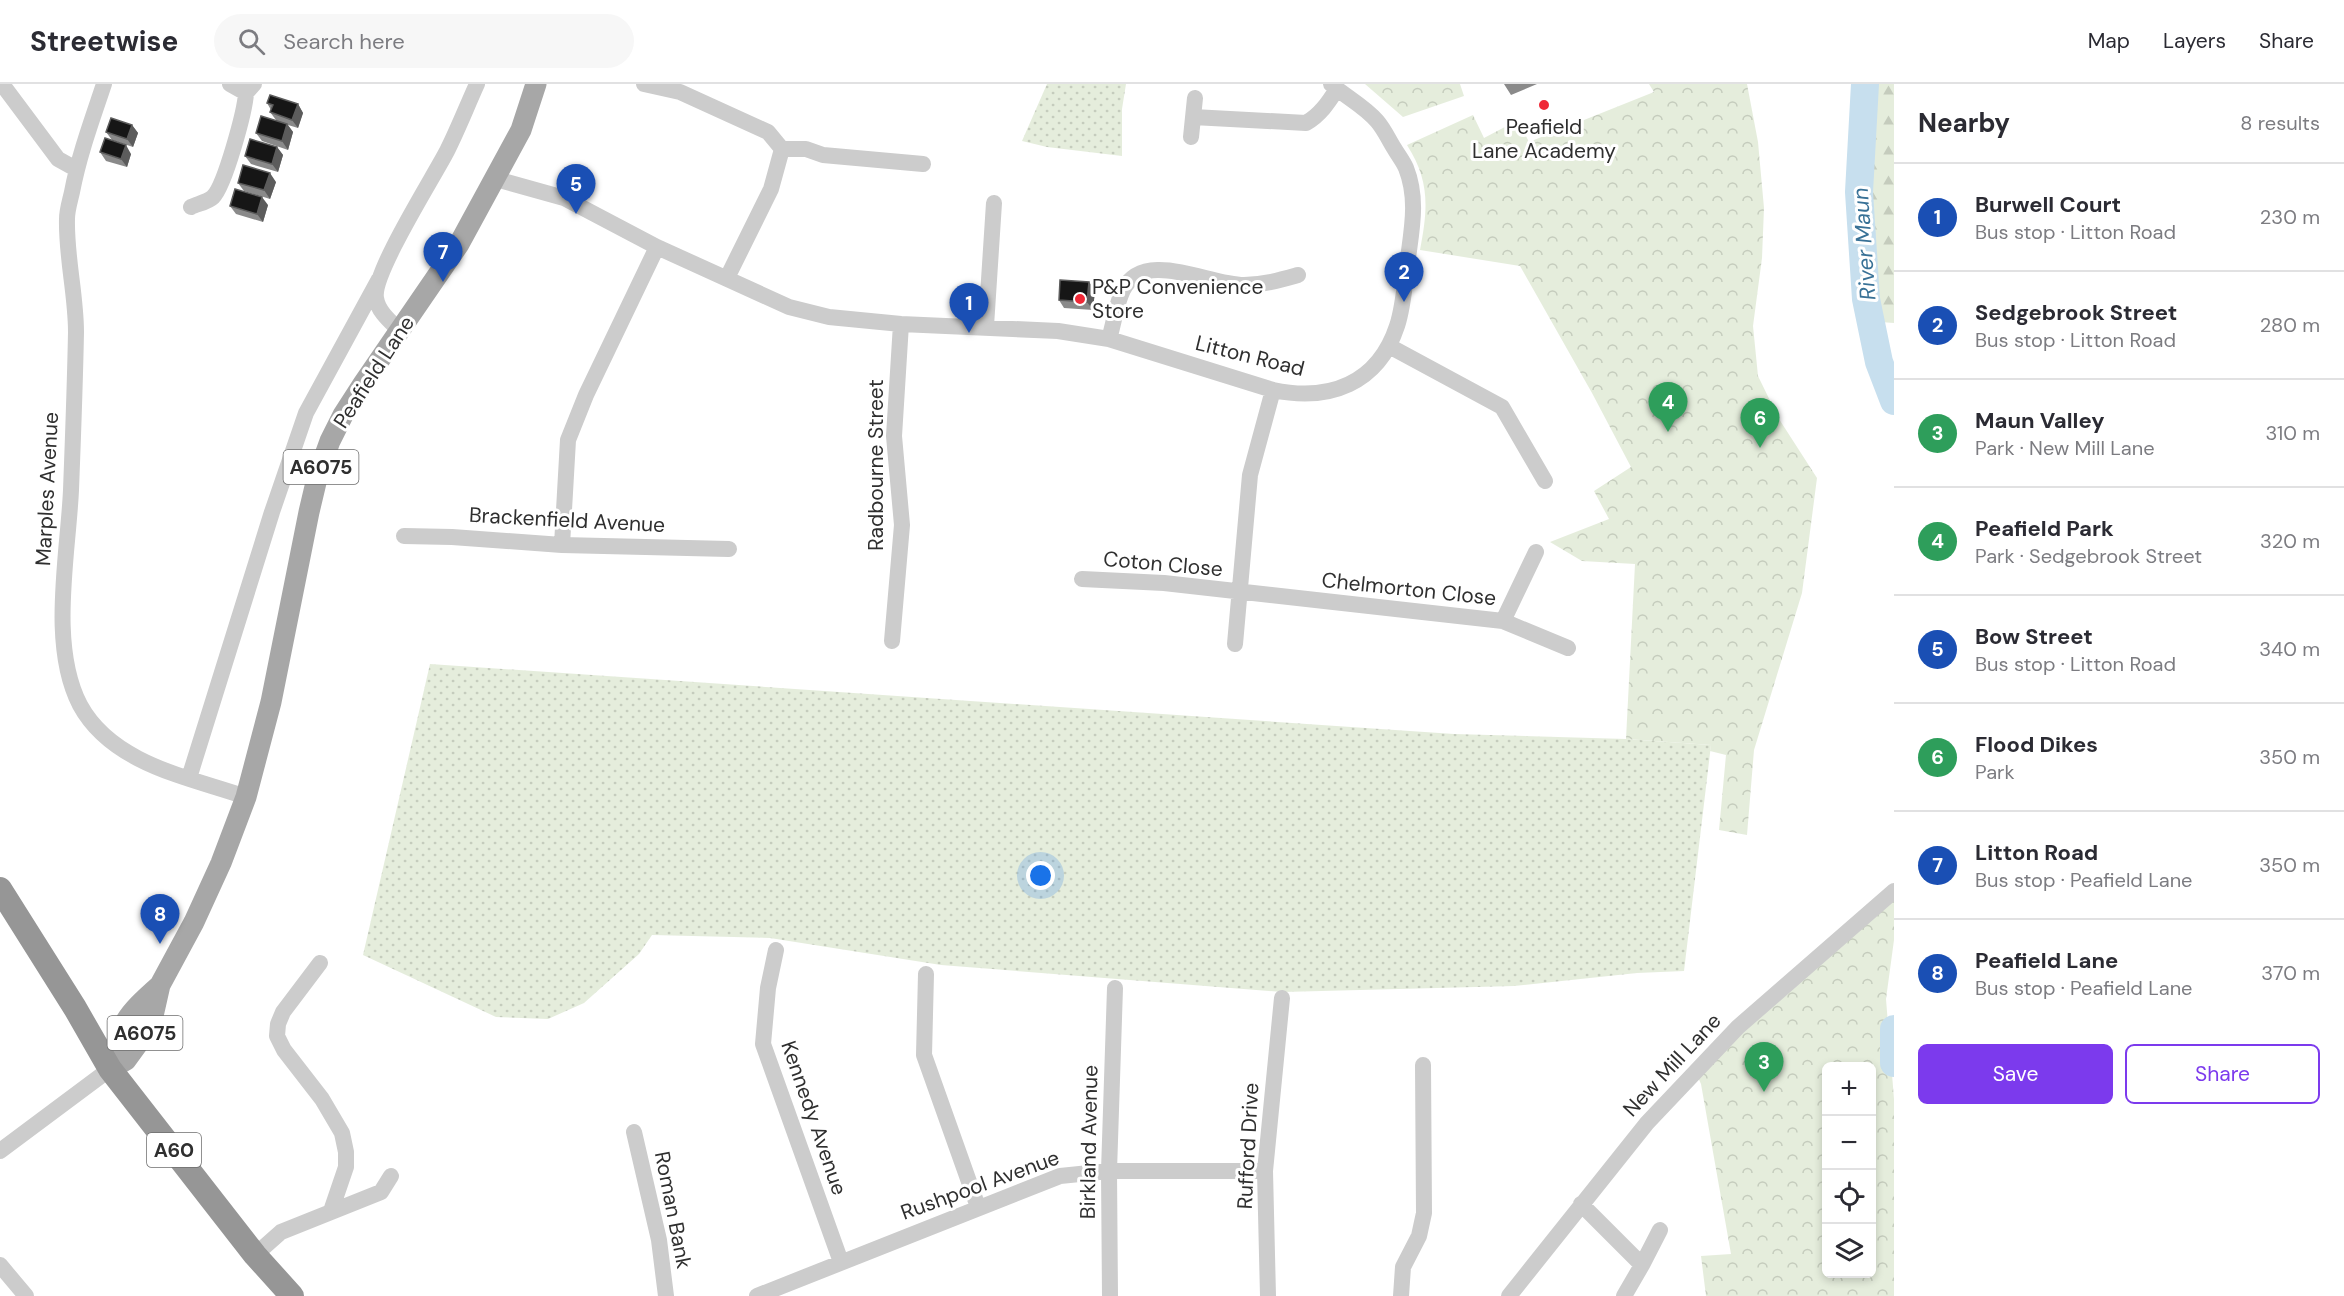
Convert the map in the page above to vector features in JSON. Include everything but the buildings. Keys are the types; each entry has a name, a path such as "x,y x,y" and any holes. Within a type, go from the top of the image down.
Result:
{"highway":[{"name":"A60","path":"0,889 75,1008 110,1069 255,1255 292,1296"}],"main road":[{"name":"Peafield Lane","path":"110,1069 126,1060 142,1038 153,1016 160,985 194,922 221,863 246,797 271,702 318,474 330,441 344,415 459,244 496,179 520,130 536,84"}],"street":[{"path":"2,84 58,159 76,169"},
{"name":"Marples Avenue","path":"104,84 76,169 67,218 76,329 71,491 63,618 64,650 69,678 81,706 104,734 133,757 246,797"},
{"path":"191,207 212,198 222,181 246,106 250,88 230,84"},
{"path":"189,778 272,512 306,413 379,279 390,253 447,151 477,84"},
{"path":"644,84 680,92 768,132 782,149"},
{"path":"1193,117 1305,123 1316,117 1323,109 1334,87"},
{"name":"Litton Road","path":"496,179 564,198 657,247 800,310 830,317 901,324 987,326 1058,331 1109,339 1273,390 1295,394 1319,394 1341,388 1359,378 1377,364 1389,346 1398,325 1414,213 1413,192 1406,167 1378,122 1359,104 1334,87"},
{"path":"1191,137 1195,99"},
{"path":"782,149 806,149 824,155 923,164"},
{"path":"727,278 771,189 782,149"},
{"path":"987,326 994,203"},
{"path":"562,544 568,440 586,395 657,247"},
{"path":"1109,339 1124,289 1132,279 1146,269 1165,269 1209,281 1243,285 1271,283 1298,275"},
{"path":"379,279 376,298 385,316 400,331"},
{"name":"Radbourne Street","path":"892,641 902,525 894,436 901,324"},
{"path":"1389,346 1502,407 1545,481"},
{"path":"1235,644 1250,475 1273,390"},
{"name":"Brackenfield Avenue","path":"404,536 729,549"},
{"path":"1503,621 1536,552"},
{"name":"Coton Close","path":"1082,579 1164,584 1240,593"},
{"name":"Chelmorton Close","path":"1240,593 1503,621 1568,648"},
{"name":"New Mill Lane","path":"1509,1296 1647,1122 1738,1027 1894,891"},
{"name":"Kennedy Avenue","path":"776,950 768,988 763,1044 841,1262"},
{"path":"320,963 283,1012 278,1024 277,1036 284,1050 322,1099 342,1134 346,1152 346,1167 331,1211"},
{"path":"926,974 924,1055 978,1207"},
{"name":"Birkland Avenue","path":"1110,1296 1109,1170 1115,988"},
{"name":"Rufford Drive","path":"1268,1296 1265,1171 1282,998"},
{"path":"1401,1296 1402,1267 1419,1236 1424,1213 1424,1065"},
{"path":"0,1151 110,1069"},
{"name":"Roman Bank","path":"634,1132 658,1240 666,1296"},
{"name":"Rushpool Avenue","path":"757,1296 1060,1176 1109,1170 1265,1171"},
{"path":"255,1255 281,1232 381,1192 391,1176"},
{"path":"1581,1203 1642,1264"},
{"path":"1624,1296 1660,1230"},
{"path":"0,1265 26,1296"}],"green space":[{"path":"1047,84 1126,84 1122,109 1122,156 1047,147 1022,141"},
{"path":"1365,84 1460,84 1464,96 1403,117"},
{"path":"1649,84 1747,84 1758,142 1764,208 1762,258 1753,326 1758,376 1779,419 1817,478 1802,593 1754,750 1747,835 1719,830 1726,755 1710,751 1711,745 1626,739 1635,564 1582,561 1550,542 1609,519 1594,491 1631,467 1592,393 1520,266 1420,250 1425,221 1425,196 1420,171 1407,145 1473,115 1484,138 1518,120 1529,142 1654,92"},
{"path":"1875,84 1894,84 1894,323 1880,322 1871,199"},
{"path":"430,664 1454,734 1626,739 1711,745 1684,971 1637,973 1514,986 1283,992 941,965 770,938 652,935 639,954 584,1003 548,1019 496,1017 363,955"},
{"path":"1894,896 1894,940 1886,999 1894,1099 1894,1296 1706,1296 1701,1256 1731,1254 1701,1084 1696,1073"}],"waterway":[{"name":"River Maun","path":"1865,84 1859,192 1866,299 1879,362 1894,401"},
{"name":"River Maun","path":"1894,1029 1894,1063"}],"place":[{"name":"Peafield Lane Academy","path":"1544,105"},
{"name":"Bow Street","path":"576,214"},
{"name":"Litton Road","path":"443,282"},
{"name":"P&P Convenience Store","path":"1080,299"},
{"name":"Sedgebrook Street","path":"1404,302"},
{"name":"Burwell Court","path":"969,333"},
{"name":"Peafield Park","path":"1668,432"},
{"name":"Flood Dikes","path":"1760,448"},
{"name":"Peafield Lane","path":"160,944"},
{"name":"Maun Valley","path":"1764,1092"}]}
